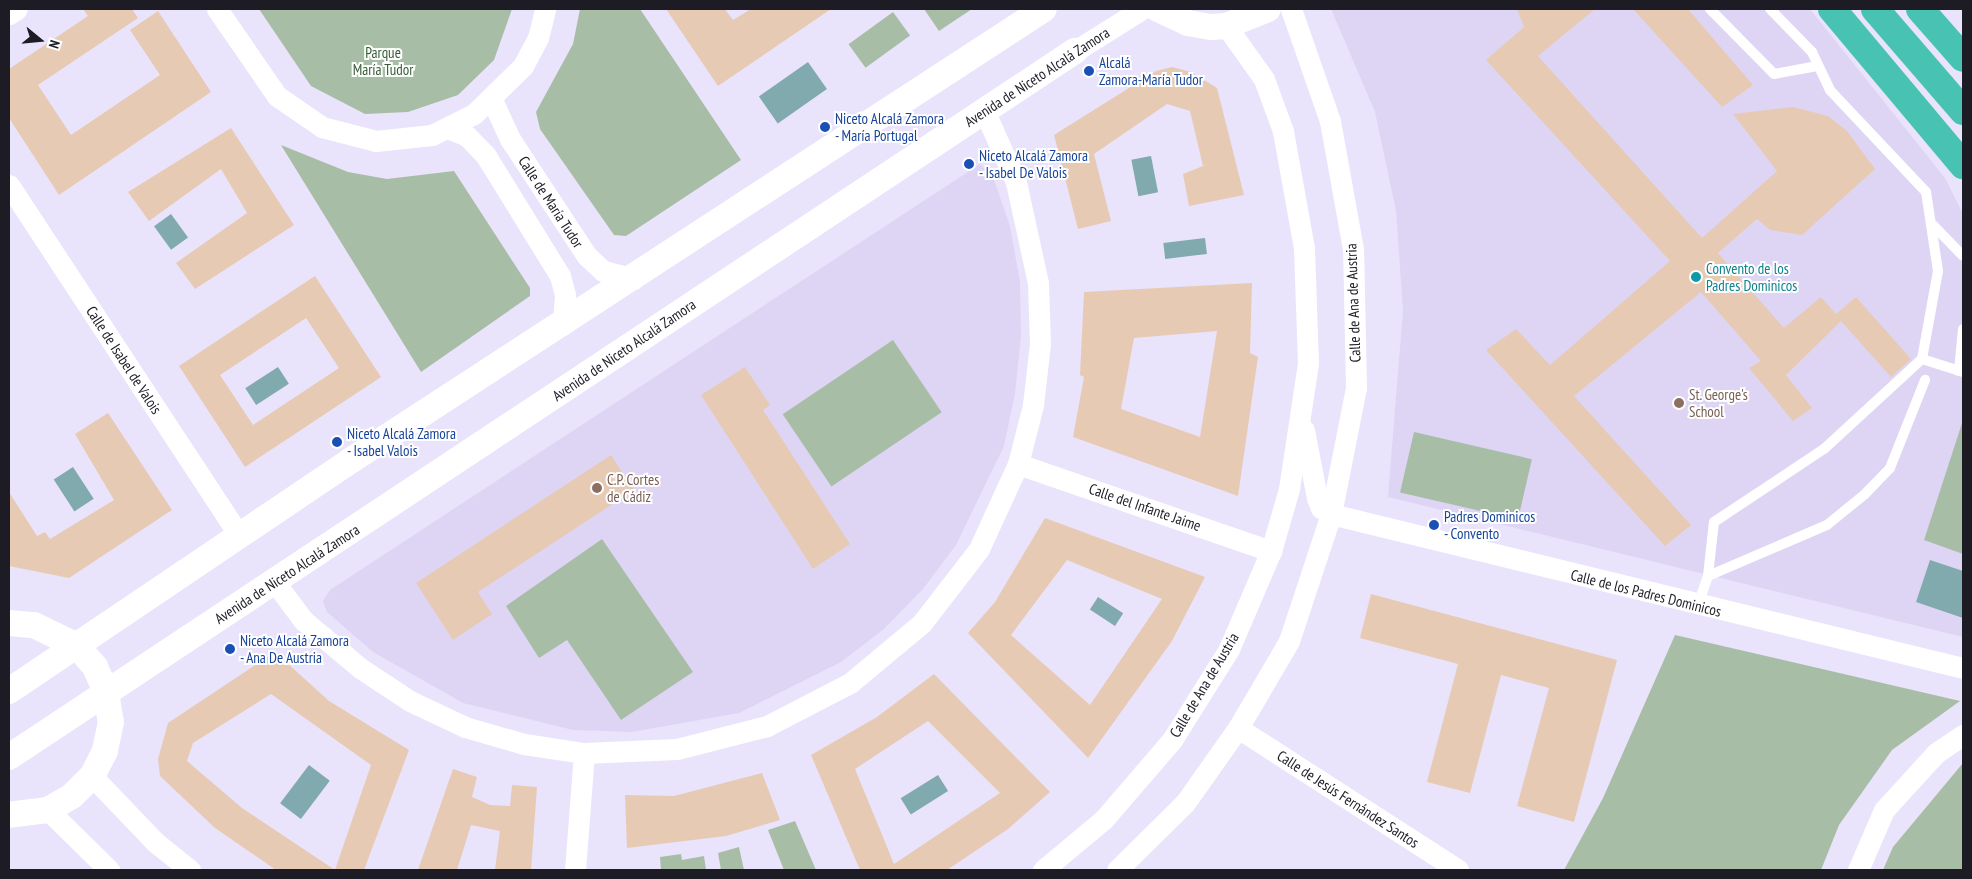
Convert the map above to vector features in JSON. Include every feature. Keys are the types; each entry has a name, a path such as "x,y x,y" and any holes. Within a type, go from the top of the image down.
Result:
{"highway":[{"path":"1875,9 1963,111"},
{"path":"1920,9 1963,58"},
{"path":"1838,15 1963,165"}],"street":[{"path":"9,14 17,9"},
{"path":"217,9 277,96 322,127 376,141 418,138 450,129 492,100 523,66 538,38 545,9"},
{"path":"9,691 239,535 634,279 1044,9"},
{"name":"Avenida de Niceto Alcalá Zamora","path":"9,757 984,110 1142,9"},
{"path":"1158,9 1188,23 1226,26 1268,9"},
{"name":"Calle de Ana de Austria","path":"1117,870 1185,803 1238,728 1289,641 1331,514 1356,388 1353,249 1330,121 1291,9"},
{"name":"Calle de Ana de Austria","path":"1043,870 1057,864 1104,819 1172,740 1229,649 1271,551 1302,418 1308,363 1304,248 1283,131 1264,79 1226,26"},
{"name":"Calle de María Tudor","path":"492,100 510,139 587,256 603,271 634,279"},
{"path":"274,581 302,620 360,668 410,701 482,732 524,744 584,753 677,749 767,726 850,683 922,623 979,549 1018,464 1033,405 1039,353 1038,284 1016,182 984,110"},
{"name":"Calle de María Tudor","path":"450,129 467,136 486,156 560,276 565,295 563,325"},
{"name":"Calle de Isabel de Valois","path":"9,185 239,535"},
{"name":"Calle de Ana de Austria","path":"1302,418 1317,498 1321,508 1331,514"},
{"name":"Calle del Infante Jaime","path":"1018,464 1271,551"},
{"name":"Calle de los Padres Dominicos","path":"1331,514 1963,669"},
{"path":"9,623 34,625 77,646 95,667 106,692 110,722 105,751 92,776 72,796 48,810 9,815"},
{"name":"Calle de Jesús Fernández Santos","path":"1238,728 1458,870"},
{"path":"1858,870 1884,810 1936,753 1963,735"},
{"path":"575,870 584,753"},
{"path":"92,776 155,842 190,870"},
{"path":"48,810 109,870"}],"lane":[{"path":"1710,9 1774,74 1817,66"},
{"path":"1698,605 1708,576 1714,522 1824,449 1922,359 1938,271 1930,200 1920,185 1830,90 1810,49 1770,9"},
{"path":"1933,225 1963,256"},
{"path":"1922,359 1961,372 1963,329"},
{"path":"1708,576 1826,525 1865,494 1890,468 1925,380"}],"shaded area":[{"name":"St. George's School","path":"1331,9 1810,9 1945,178 1963,214 1963,637 1388,497 1403,310 1396,211 1375,112"},
{"path":"808,62 827,89 778,123 759,96"},
{"path":"1151,156 1158,192 1138,196 1131,160"},
{"path":"980,164 993,177 1010,226 1020,282 1021,335 1015,394 1004,446 956,545 923,589 884,629 841,662 739,713 632,732 573,730 463,703 373,652 327,612 323,601 330,590"},
{"path":"171,214 188,237 171,250 154,226"},
{"path":"1205,238 1207,254 1165,259 1163,243"},
{"path":"278,367 289,384 256,405 245,388"},
{"path":"73,467 94,499 74,511 54,480"},
{"path":"1930,560 1963,571 1963,618 1916,602"},
{"path":"1098,597 1123,613 1115,626 1090,610"},
{"path":"309,765 330,781 301,819 280,803"},
{"path":"938,775 948,791 911,814 901,798"}],"green space":[{"name":"Parque María Tudor","path":"259,9 512,9 494,60 458,95 408,112 365,114 311,86"},
{"path":"580,9 640,9 741,160 626,236 614,235 540,129 536,112 573,44"},
{"path":"924,9 972,9 939,31"},
{"path":"893,12 910,35 866,68 849,44"},
{"path":"281,145 348,172 387,179 454,171 530,288 530,296 421,372"},
{"path":"893,340 942,412 831,486 783,414"},
{"path":"1963,420 1963,554 1924,540"},
{"path":"1414,432 1532,459 1518,520 1400,492"},
{"path":"602,539 693,672 621,720 567,640 539,658 506,606"},
{"path":"1675,635 1960,701 1892,750 1839,825 1821,870 1564,870 1603,798"},
{"path":"1963,763 1963,870 1883,870 1893,847"},
{"path":"795,821 816,870 784,870 768,830"},
{"path":"739,847 744,870 721,870 718,853"},
{"path":"681,854 682,860 704,856 706,870 661,870 660,857"}],"building":[{"path":"83,9 132,9 138,18 38,85 71,135 160,75 130,30 158,11 211,92 59,195 9,118 9,69 88,16"},
{"path":"666,9 725,9 733,20 751,9 831,9 718,86"},
{"name":"Convento de los Padres Dominicos","path":"1517,9 1595,9 1538,56 1702,238 1777,171 1733,114 1793,107 1828,116 1847,131 1875,169 1802,235 1770,230 1757,219 1718,253 1784,328 1821,297 1836,314 1856,297 1911,359 1891,377 1841,321 1786,375 1812,408 1793,421 1749,368 1761,361 1701,292 1574,396 1691,525 1665,546 1486,350 1516,329 1550,365 1670,261 1486,60 1524,27"},
{"path":"1633,9 1688,9 1753,85 1722,107"},
{"path":"1172,67 1191,72 1217,88 1244,195 1189,206 1183,174 1203,166 1190,111 1167,104 1094,154 1111,221 1078,229 1054,135 1156,71"},
{"path":"231,128 294,225 195,289 176,263 247,213 221,169 149,221 128,192"},
{"path":"315,276 381,377 245,467 179,366","holes":["306,318 339,368 253,425 220,375"]},
{"path":"1252,283 1250,353 1258,357 1238,496 1073,437 1084,377 1080,375 1084,292","holes":["1217,331 1200,437 1121,409 1134,338"]},
{"path":"745,367 770,405 763,410 850,544 813,569 701,395"},
{"path":"108,413 172,510 69,578 9,566 9,492 37,536 45,532 50,539 114,500 75,434"},
{"path":"611,455 634,490 478,592 492,614 453,640 416,583"},
{"path":"1045,518 1205,577 1172,641 1088,758 968,633 995,602","holes":["1067,560 1162,599 1090,705 1011,635"]},
{"path":"1371,594 1617,660 1574,822 1517,806 1549,688 1501,675 1470,793 1427,782 1458,664 1360,638"},
{"path":"275,652 329,701 409,750 364,870 335,870 276,870 215,828 160,776 158,759 168,723","holes":["271,694 371,765 335,870 242,808 187,761 193,743"]},
{"path":"934,674 1050,792 1008,829 947,870 860,870 811,755 877,717","holes":["928,721 1000,793 894,864 855,769"]},
{"path":"453,769 477,777 472,797 490,805 510,806 512,785 537,787 531,870 495,870 500,831 471,825 457,870 418,870"},
{"path":"762,773 780,820 726,836 627,848 625,795 674,796"}],"place":[{"name":"Alcalá Zamora-María Tudor","path":"1089,71"},
{"name":"Niceto Alcalá Zamora - María Portugal","path":"825,127"},
{"name":"Niceto Alcalá Zamora - Isabel De Valois","path":"969,164"},
{"name":"Convento de los Padres Dominicos","path":"1696,277"},
{"name":"St. George's School","path":"1679,403"},
{"name":"Niceto Alcalá Zamora - Isabel Valois","path":"337,442"},
{"name":"C.P. Cortes de Cádiz","path":"597,488"},
{"name":"Padres Dominicos - Convento","path":"1434,525"},
{"name":"Niceto Alcalá Zamora - Ana De Austria","path":"230,649"}]}
